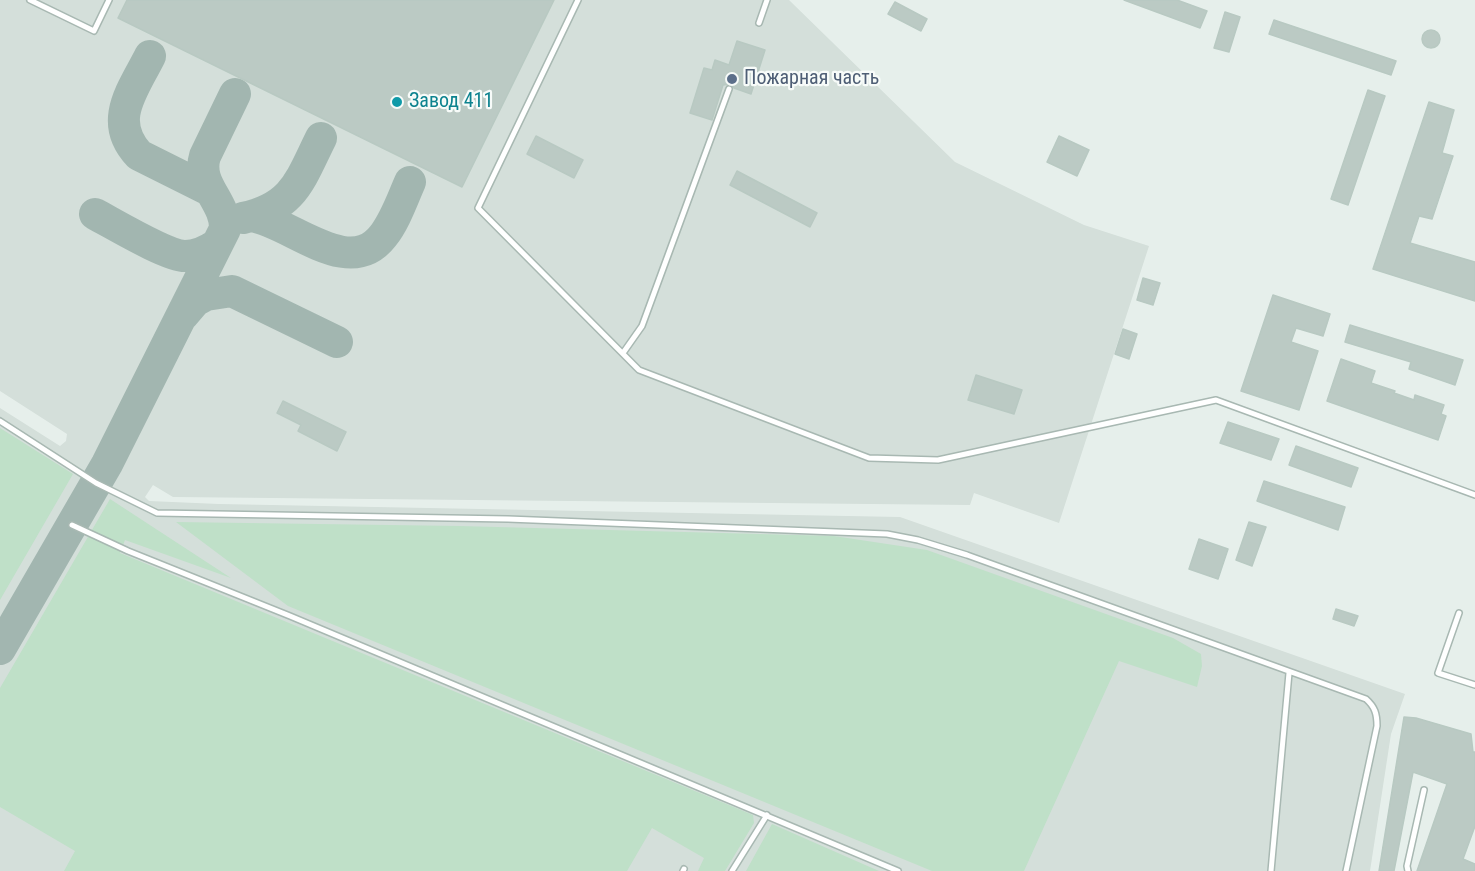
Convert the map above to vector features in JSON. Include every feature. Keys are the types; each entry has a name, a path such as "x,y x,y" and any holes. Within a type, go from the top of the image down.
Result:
{"lane":[{"path":"30,0 94,31 109,0"},
{"path":"578,0 478,208 639,370 868,458 938,459 1216,400 1475,495"},
{"path":"759,23 767,0"},
{"path":"624,353 642,326 729,89"},
{"path":"0,421 96,483 157,513 508,519 887,534 918,540 967,555 1366,699 1373,705 1377,726 1346,871"},
{"path":"72,525 128,551 290,616 898,871"},
{"path":"1459,613 1438,673 1475,686"},
{"path":"1271,871 1289,673"},
{"path":"1408,871 1407,866 1424,790"},
{"path":"732,871 767,815"}],"shaded area":[{"path":"0,0 789,0 955,162 1084,225 1149,246 1059,523 974,493 970,505 173,497 153,485 145,497 149,501 219,504 900,517 1405,694 1391,734 1370,871 0,871 0,408 60,446 66,441 67,434 0,391"}],"green space":[{"path":"0,428 73,474 0,600"},
{"path":"110,499 231,578 125,540 120,553 753,815 754,823 725,871 698,871 704,858 652,828 627,871 64,871 75,851 0,807 0,688"},
{"path":"176,522 460,526 834,536 927,550 1173,638 1201,654 1202,666 1197,687 1119,661 1024,871 932,871 288,606"},
{"path":"772,824 879,871 746,871"}],"building":[{"name":"Завод 411","path":"127,0 554,0 462,187 118,18"},
{"path":"1124,0 1177,0 1207,11 1200,28"},
{"path":"895,2 927,19 921,31 888,14"},
{"path":"1225,12 1240,17 1229,52 1214,48"},
{"path":"1274,20 1396,61 1391,75 1269,34"},
{"path":"1427,30 1435,30 1440,35 1438,46 1427,48 1422,43 1422,35"},
{"path":"737,41 765,50 751,94 734,88 730,84 723,85 712,120 690,113 704,68 712,70 715,60 729,65"},
{"path":"1368,90 1385,96 1348,205 1331,199"},
{"path":"1429,102 1454,110 1442,153 1453,156 1432,219 1419,216 1410,243 1475,262 1475,301 1373,269"},
{"path":"536,136 583,160 574,178 527,154"},
{"path":"1059,136 1089,150 1077,176 1047,162"},
{"path":"737,171 817,213 810,227 730,185"},
{"path":"1143,278 1160,283 1153,305 1137,300"},
{"path":"1273,295 1330,314 1323,336 1296,328 1291,342 1318,351 1299,410 1241,391"},
{"path":"1350,325 1463,360 1455,385 1409,369 1411,362 1345,342"},
{"path":"1123,329 1137,334 1129,359 1115,354"},
{"path":"1341,359 1375,371 1371,383 1414,400 1415,395 1444,405 1441,414 1446,416 1438,440 1327,401"},
{"path":"976,375 1022,390 1014,414 968,400"},
{"path":"283,401 346,432 337,451 298,431 301,425 277,413"},
{"path":"1228,422 1279,439 1271,460 1220,443"},
{"path":"1296,446 1358,468 1351,487 1289,465"},
{"path":"1264,481 1345,507 1338,530 1257,501"},
{"path":"1249,522 1266,527 1252,566 1236,560"},
{"path":"1199,539 1228,549 1218,579 1189,569"},
{"path":"1336,609 1358,616 1354,626 1333,619"},
{"path":"1404,717 1416,718 1471,734 1473,752 1475,752 1475,826 1463,859 1475,864 1475,871 1417,871 1447,784 1413,772 1394,871 1379,871"}],"taxiway":[{"path":"150,56 126,106 125,130 130,142 139,155 209,190"},
{"path":"0,649 107,464 225,229 221,210 204,176 203,166 205,156 235,94"},
{"path":"243,218 274,207 285,199 301,179 321,138"},
{"path":"252,216 320,245 337,251 354,252 369,248 383,236 395,217 410,182"},
{"path":"95,214 177,255 194,255 216,245"},
{"path":"183,315 195,301 206,295 232,291 337,342"}],"place":[{"name":"Пожарная часть","path":"732,79"},
{"name":"Завод 411","path":"397,102"}]}
